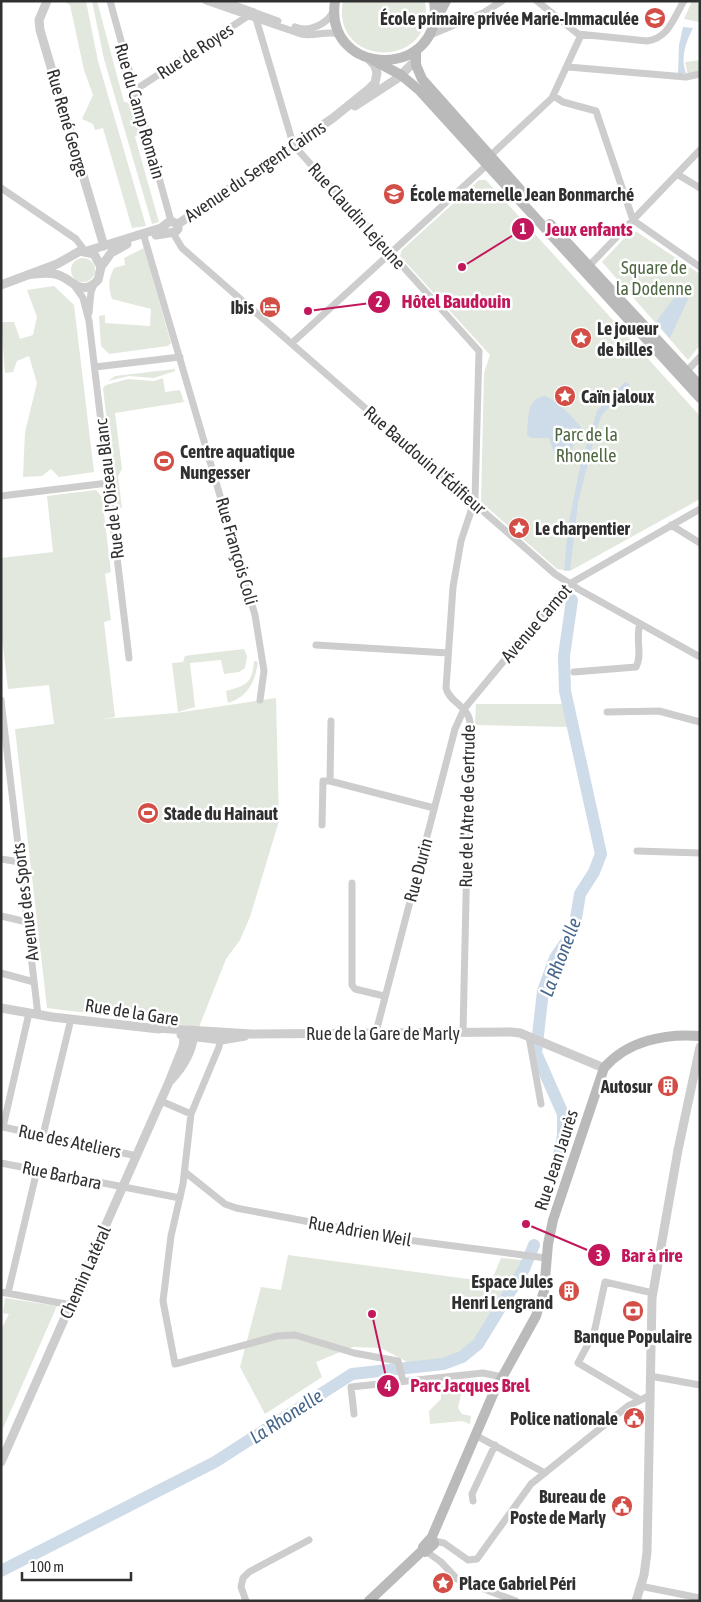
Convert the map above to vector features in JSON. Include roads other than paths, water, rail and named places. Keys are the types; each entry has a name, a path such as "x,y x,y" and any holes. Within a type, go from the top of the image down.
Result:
{"main road":[{"path":"326,1 334,9 338,30 353,50 401,75 419,90 488,160 587,268 700,386"},
{"path":"430,32 435,14 434,1"},
{"path":"371,59 397,60 416,50 430,32 446,1"},
{"path":"416,50 415,61 422,79 488,160"},
{"path":"587,268 700,398"},
{"path":"604,1068 621,1053 648,1040 675,1035 700,1036"},
{"name":"Rue Jean Jaurès","path":"369,1601 425,1551 423,1547 432,1540 502,1377 536,1316 544,1291 546,1258 554,1215 604,1068"}],"street":[{"name":"Rue René George","path":"47,1 40,16 40,30 104,246"},
{"name":"Rue du Camp Romain","path":"110,1 171,227"},
{"path":"206,1 303,30 321,24 334,9"},
{"path":"224,1 253,16 304,35 338,30"},
{"path":"430,32 483,13 502,1"},
{"path":"537,1 571,30 581,35 653,40 670,29 684,1"},
{"name":"Rue de Royes","path":"135,90 253,16"},
{"name":"Rue Claudin Lejeune","path":"253,16 295,145 303,157 479,351 474,504"},
{"path":"292,343 554,96 581,35"},
{"name":"Avenue du Sergent Cairns","path":"333,118 375,83 376,71 371,59"},
{"name":"Avenue du Sergent Cairns","path":"144,236 171,227 333,118 401,75 415,61"},
{"path":"568,67 686,77 700,74"},
{"path":"554,96 563,102 591,108 597,113 633,220 700,267"},
{"path":"587,268 700,150"},
{"path":"677,174 700,188"},
{"path":"1,188 76,239 82,250 97,257 101,267"},
{"name":"Rue Baudouin l'Édifieur","path":"171,227 182,248 474,504 569,584 700,657"},
{"path":"1,285 68,258 82,250 144,236"},
{"path":"27,275 54,273 84,288 94,284 100,277 101,267 107,257 117,248 144,236"},
{"name":"Rue François Coli","path":"144,236 257,620 264,671 260,700"},
{"path":"68,258 64,270 71,282"},
{"name":"Rue de l'Oiseau Blanc","path":"71,282 81,295 89,321"},
{"name":"Rue de l'Oiseau Blanc","path":"94,284 90,294 89,321 130,658"},
{"path":"94,368 180,357"},
{"path":"687,372 700,357"},
{"path":"1,496 108,483"},
{"name":"Rue de l'Atre de Gertrude","path":"463,1032 470,725 468,715 464,709 446,690 453,587 460,546 474,504"},
{"name":"Avenue Carnot","path":"464,709 569,584 700,509"},
{"path":"671,525 700,543"},
{"path":"574,672 636,667 638,662 637,634 640,624"},
{"path":"316,645 448,653"},
{"name":"Avenue des Sports","path":"1,700 34,982 33,1014 3,1127"},
{"name":"Rue Durin","path":"376,1032 455,729 464,709"},
{"path":"607,712 659,711 700,722"},
{"path":"330,781 331,721"},
{"path":"322,825 323,781 330,781 434,808"},
{"path":"637,851 700,853"},
{"path":"1,859 20,862"},
{"path":"352,884 352,985 355,989 384,996"},
{"path":"1,916 27,922"},
{"path":"1,973 34,982"},
{"name":"Rue de la Gare","path":"1,1008 33,1014 155,1028 190,1034 221,1036 252,1034"},
{"path":"43,1135 72,1019"},
{"name":"Rue de la Gare de Marly","path":"252,1034 511,1032 547,1044 604,1068"},
{"name":"Chemin Latéral","path":"1,1462 169,1082 183,1066 190,1034"},
{"path":"221,1036 191,1114 185,1172 172,1231 163,1296 164,1312 175,1364 288,1334 400,1363 402,1378"},
{"path":"531,1038 542,1104"},
{"path":"636,1601 647,1552 649,1396 653,1293 678,1150 700,1047"},
{"path":"161,1101 191,1114"},
{"name":"Rue des Ateliers","path":"3,1127 137,1156"},
{"name":"Rue Barbara","path":"1,1162 122,1188 180,1198"},
{"path":"37,1170 4,1293 71,1305"},
{"name":"Rue Adrien Weil","path":"185,1172 226,1204 236,1208 400,1239 546,1258"},
{"path":"639,1399 578,1362 594,1333 605,1282 653,1293"},
{"path":"354,1414 351,1387 402,1378 482,1373 502,1377"},
{"path":"650,1376 700,1385"},
{"path":"432,1540 444,1543 468,1560 476,1559 529,1487 639,1399 649,1396"},
{"path":"477,1436 545,1473"},
{"path":"473,1501 472,1494 495,1445"},
{"path":"246,1601 241,1587 246,1575 309,1540"},
{"path":"425,1551 433,1558 442,1562 457,1579 516,1601"},
{"path":"640,1586 700,1598"}],"water":[{"path":"683,27 693,28 686,44 684,56 686,73 678,74 679,45"},
{"path":"679,291 678,295 683,298 689,297 670,338 656,322"},
{"path":"625,382 630,385 601,416 578,503 570,570 564,571 568,527 580,467 597,411"},
{"path":"545,396 561,406 584,431 575,436 572,450 563,454 554,453 549,438 531,438 527,435 531,406 534,401"}],"waterway":[{"name":"La Rhonelle","path":"557,1166 563,1136 563,1114 536,1053 543,991 555,958 574,930 580,894 594,872 601,854 565,691 564,656 572,600"},
{"name":"La Rhonelle","path":"1,1571 215,1462 352,1374 443,1364 462,1357 478,1344 524,1269 534,1245"}],"place":[{"name":"École primaire privée Marie-Immaculée","path":"655,18"},
{"name":"École maternelle Jean Bonmarché","path":"394,194"},
{"name":"Jeux enfants","path":"462,267"},
{"name":"Ibis","path":"270,307"},
{"name":"Hôtel Baudouin","path":"308,311"},
{"name":"Le joueur de billes","path":"581,338"},
{"name":"Caïn jaloux","path":"565,396"},
{"name":"Centre aquatique Nungesser","path":"164,461"},
{"name":"Le charpentier","path":"519,528"},
{"name":"Stade du Hainaut","path":"148,813"},
{"name":"Autosur","path":"668,1086"},
{"name":"Bar à rire","path":"526,1224"},
{"name":"Espace Jules Henri Lengrand","path":"569,1291"},
{"name":"Banque Populaire","path":"633,1311"},
{"name":"Parc Jacques Brel","path":"372,1314"},
{"name":"Police nationale","path":"634,1418"},
{"name":"Bureau de Poste de Marly","path":"622,1506"},
{"name":"Place Gabriel Péri","path":"443,1583"}],"park label":[{"name":"Square de la Dodenne","path":"654,277"},
{"name":"Parc de la Rhonelle","path":"586,444"}]}
